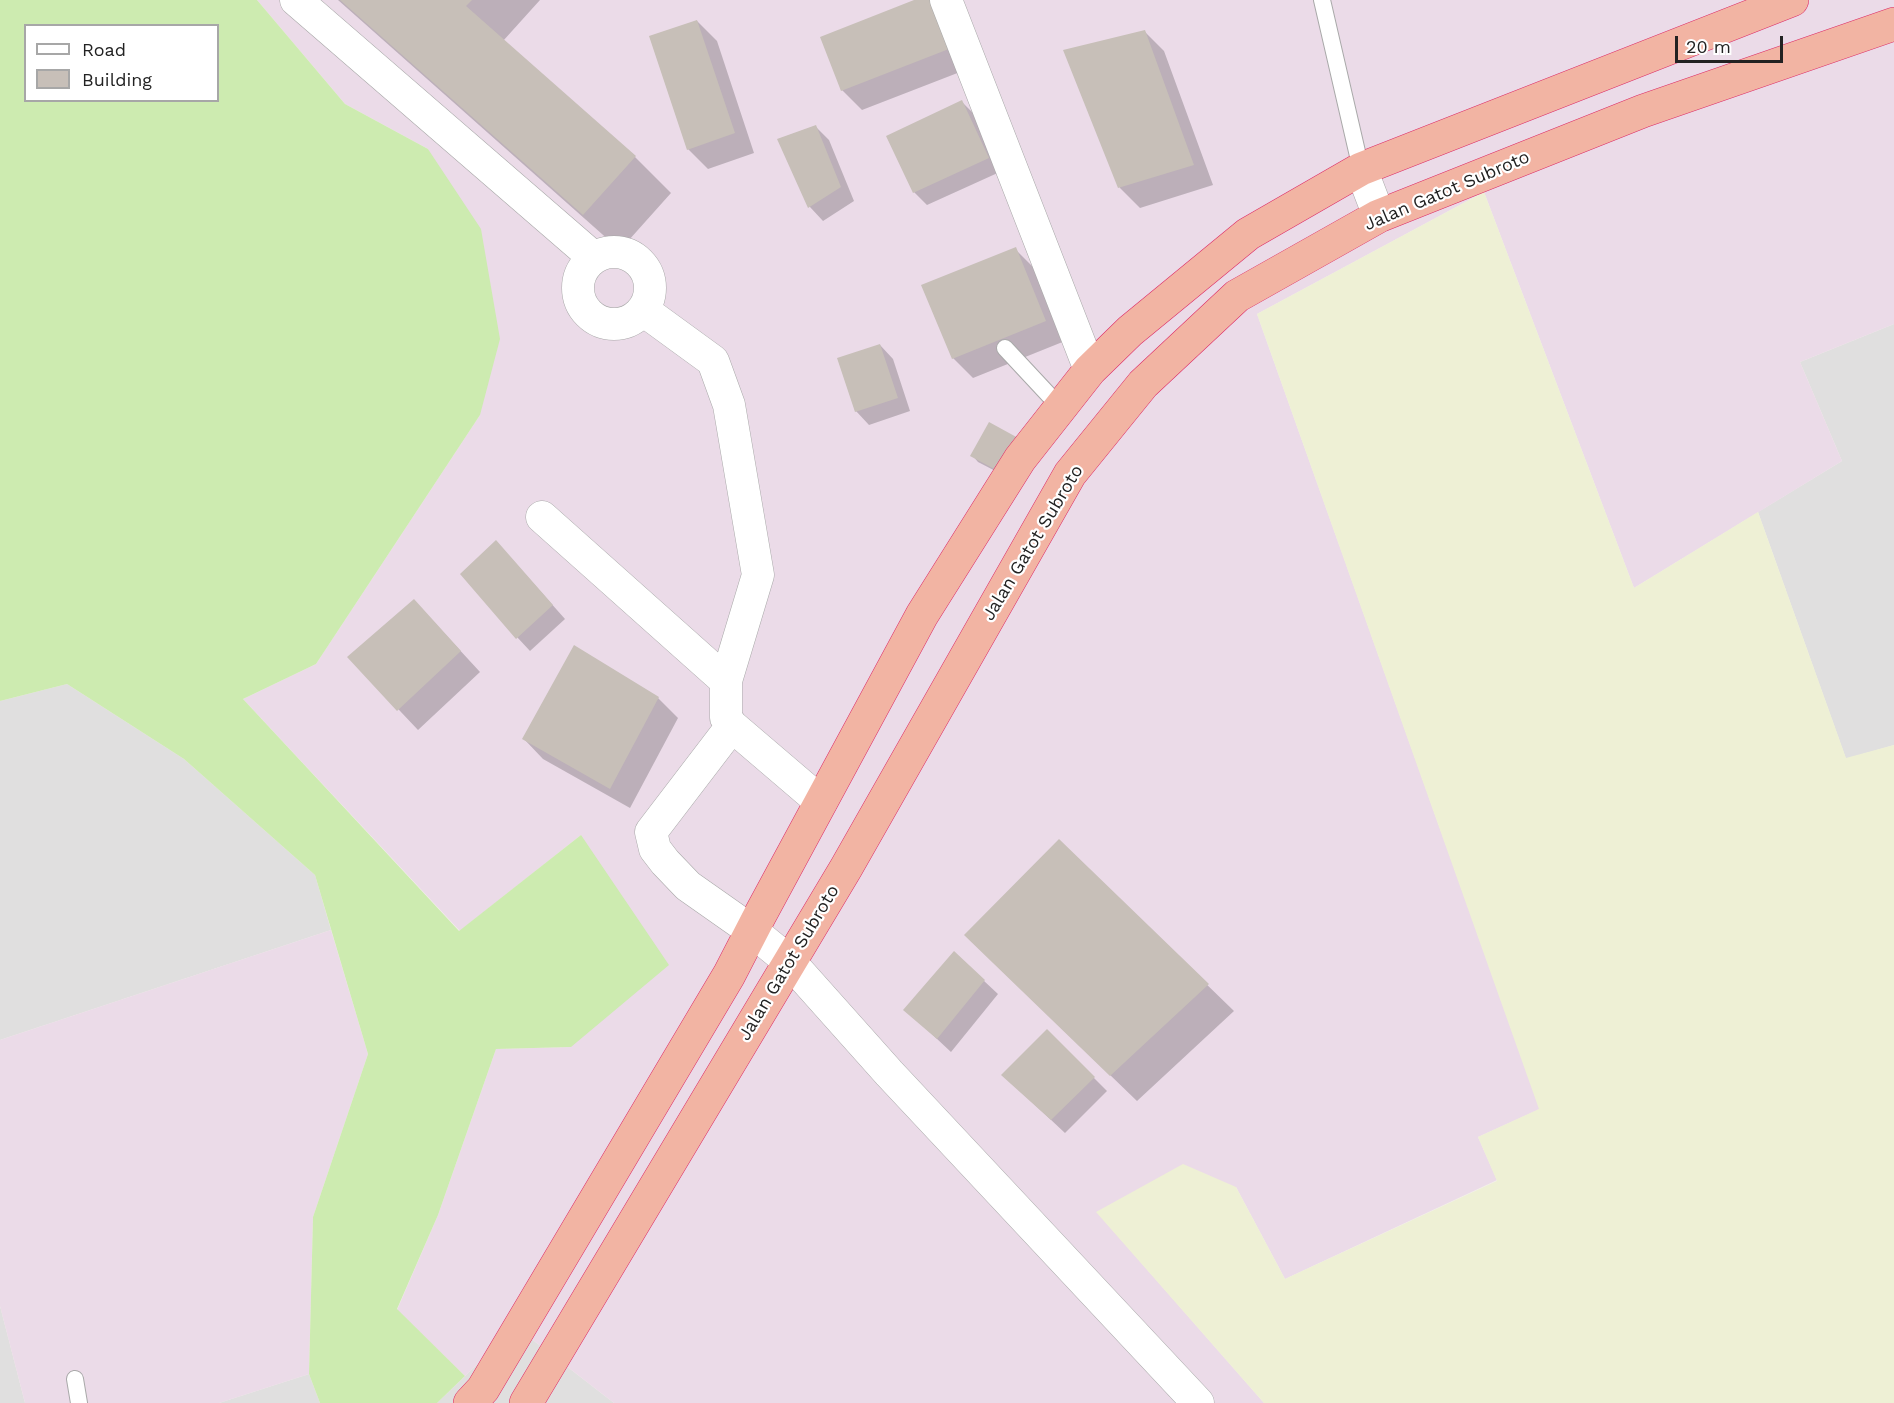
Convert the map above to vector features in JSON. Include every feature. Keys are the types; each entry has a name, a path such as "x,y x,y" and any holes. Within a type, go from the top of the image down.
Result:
{"highway":[{"path":"470,1403 483,1389 729,975 922,615 1020,459 1090,370 1130,331 1248,234 1361,169 1792,0"},
{"name":"Jalan Gatot Subroto","path":"526,1403 846,868 1070,474 1143,384 1237,296 1379,216 1643,111 1894,24"}],"street":[{"path":"296,0 593,257"},
{"path":"946,0 1090,370"},
{"path":"1361,169 1379,216"},
{"path":"604,252 627,253 637,259 650,278 651,289 648,300 643,310 634,318 624,323 601,322 583,308 577,286 579,275 593,257 604,252"},
{"path":"643,310 713,361 729,405 758,575 726,681 726,718 732,726 821,802"},
{"path":"542,517 726,681"},
{"path":"732,726 651,832 655,849 688,886 756,923 795,954 889,1073 1198,1403"}],"lane":[{"path":"1322,0 1361,169"},
{"path":"1005,348 1060,407"},
{"path":"75,1379 79,1403"}],"shaded area":[{"path":"257,0 1894,0 1894,324 1800,362 1842,461 1634,588 1484,192 1257,314 1540,1109 1478,1137 1497,1180 1285,1279 1236,1187 1097,1212 1264,1403 614,1403 516,1327 465,1376 397,1310 438,1215 496,1049 571,1047 581,835 460,931 243,699 316,664 480,415 428,149 345,104"},
{"path":"1894,324 1894,745 1846,759 1758,512 1842,461 1800,362"},
{"path":"67,684 184,759 315,875 331,930 0,1040 0,701"},
{"path":"331,930 368,1054 313,1217 309,1374 219,1403 25,1403 0,1306 0,1040"},
{"path":"0,1306 25,1403 0,1403"},
{"path":"516,1327 614,1403 437,1403"},
{"path":"309,1374 320,1403 219,1403"}],"green space":[{"path":"0,0 257,0 345,104 428,149 481,229 500,339 480,415 316,664 243,699 459,931 581,835 669,965 571,1047 496,1049 438,1215 397,1309 465,1376 437,1403 320,1403 309,1374 313,1217 368,1054 315,875 184,759 67,684 0,701"},
{"path":"1484,192 1634,588 1758,512 1846,758 1894,745 1894,1403 1264,1403 1096,1212 1183,1164 1236,1187 1285,1279 1497,1181 1478,1137 1539,1109 1257,314"}],"building":[{"path":"340,0 472,0 466,6 636,156 583,215"},
{"path":"914,0 936,0 954,47 841,91 820,37"},
{"path":"697,20 735,133 687,150 649,36"},
{"path":"1145,30 1194,165 1118,188 1063,50"},
{"path":"962,100 989,158 913,193 886,136"},
{"path":"816,125 841,187 808,208 777,139"},
{"path":"1016,247 1046,321 952,359 921,285"},
{"path":"880,344 898,398 855,412 837,358"},
{"path":"989,422 1020,439 1002,473 970,456"},
{"path":"496,540 553,605 516,639 460,574"},
{"path":"414,599 461,651 397,711 347,657"},
{"path":"574,645 659,697 610,789 522,739"},
{"path":"1059,839 1209,984 1110,1076 964,935"},
{"path":"954,951 985,980 937,1039 903,1010"},
{"path":"1047,1029 1095,1077 1051,1120 1001,1075"}]}
